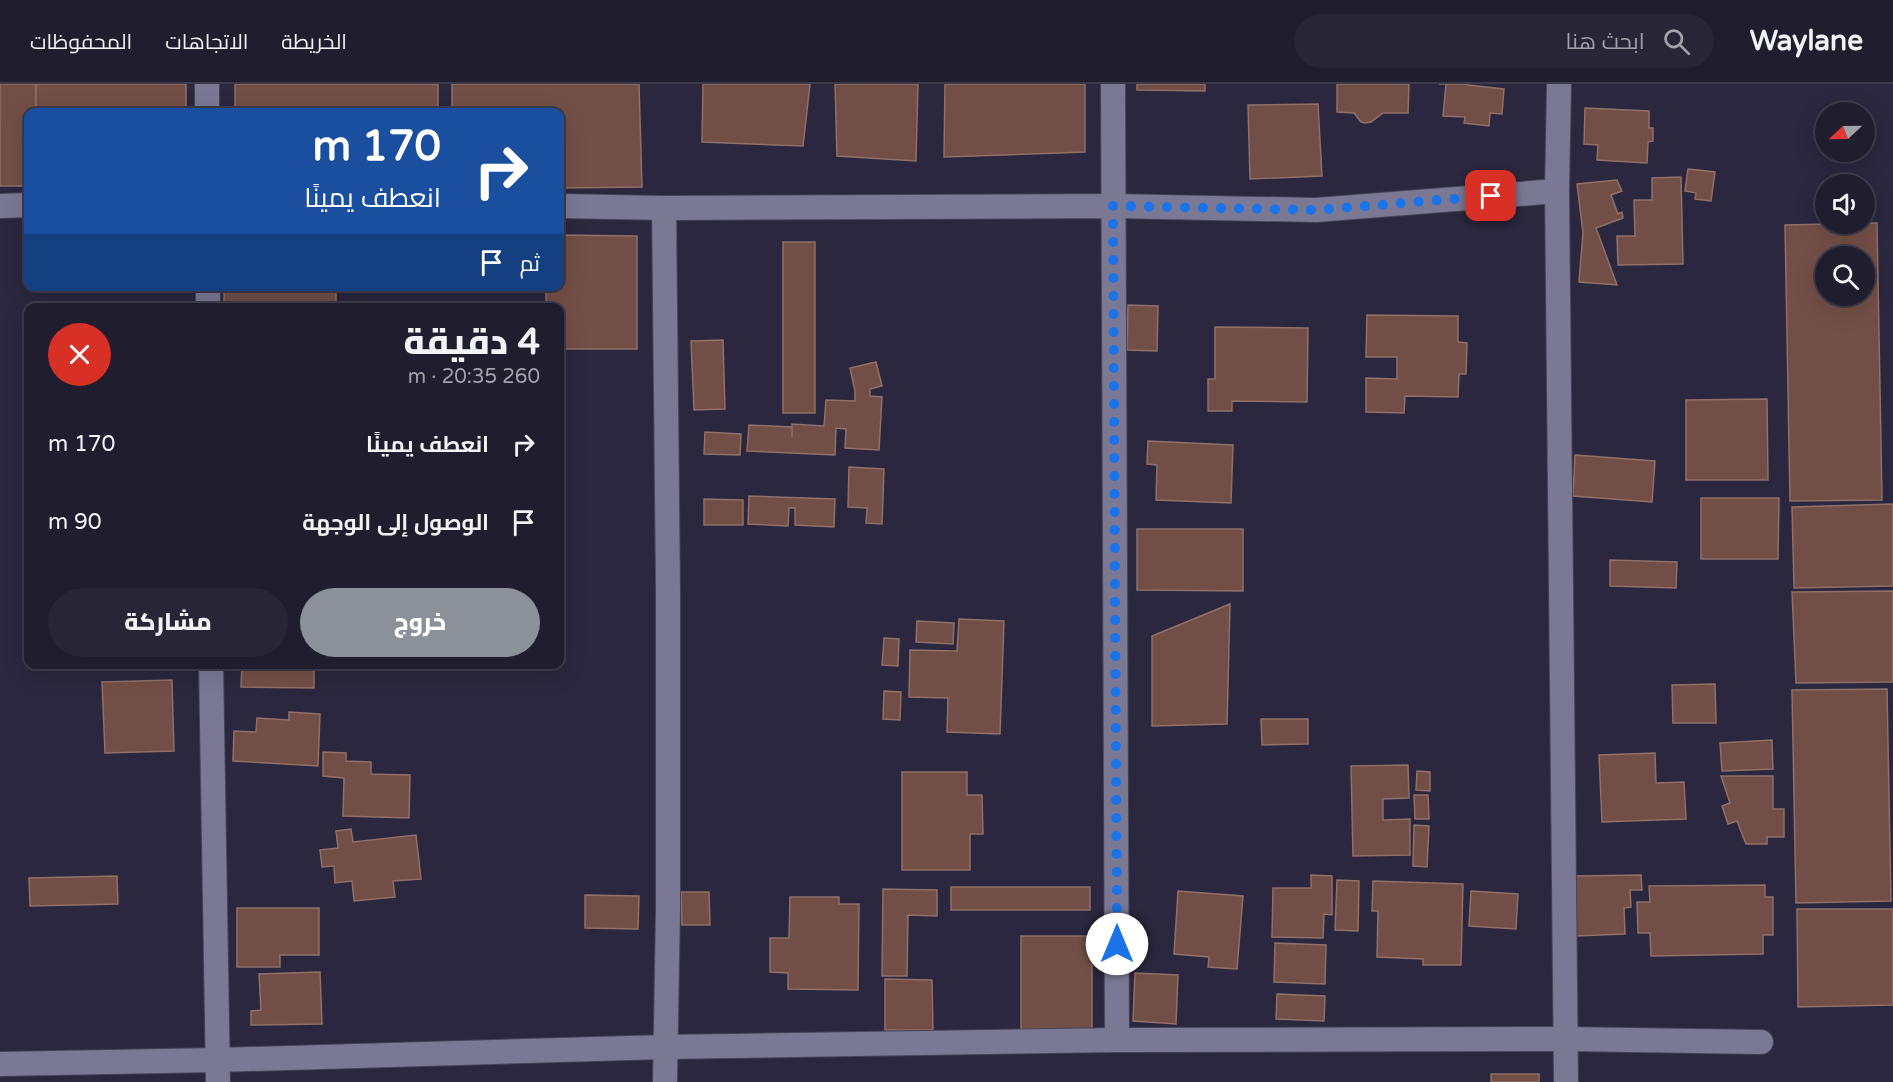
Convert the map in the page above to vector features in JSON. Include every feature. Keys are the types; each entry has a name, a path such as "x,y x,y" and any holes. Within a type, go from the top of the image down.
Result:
{"street":[{"path":"207,84 207,108"},
{"path":"1113,84 1117,1040"},
{"path":"1559,84 1557,191 1566,1082"},
{"path":"564,206 664,208 1113,206 1316,210 1557,191"},
{"path":"0,206 24,205"},
{"path":"664,208 668,613 668,896 665,1082"},
{"path":"211,669 218,1071"},
{"path":"0,1064 218,1071 664,1047 1117,1040 1761,1041"}],"building":[{"path":"0,84 36,84 36,108 24,108 24,186 0,186"},
{"path":"36,84 186,84 186,108 36,108"},
{"path":"235,84 438,84 438,108 235,108"},
{"path":"452,84 639,84 642,187 564,188 564,108 452,108"},
{"path":"703,84 810,84 803,146 702,142"},
{"path":"835,84 918,84 916,161 837,156"},
{"path":"945,84 1085,84 1085,152 944,157"},
{"path":"1137,84 1205,84 1205,91 1137,90"},
{"path":"1337,84 1409,84 1408,113 1383,113 1371,122 1361,122 1354,113 1337,112"},
{"path":"1446,84 1468,84 1504,89 1502,114 1490,113 1489,126 1464,123 1465,117 1443,116"},
{"path":"1318,104 1322,176 1250,179 1248,105"},
{"path":"1585,108 1649,111 1649,128 1653,128 1653,141 1648,142 1647,163 1597,160 1598,145 1584,144"},
{"path":"1688,169 1715,172 1711,201 1695,199 1696,193 1685,191"},
{"path":"1681,177 1683,264 1618,265 1617,236 1635,236 1634,200 1652,200 1652,178"},
{"path":"1617,180 1622,191 1611,195 1618,214 1622,212 1623,218 1596,228 1617,285 1579,282 1583,233 1577,184"},
{"path":"1875,223 1877,223 1882,500 1790,501 1785,225 1815,224 1815,234 1875,234"},
{"path":"564,235 637,236 637,349 564,349 564,303 546,303 546,291 564,291"},
{"path":"783,242 815,242 815,413 783,413"},
{"path":"224,291 336,291 336,303 224,303"},
{"path":"1128,305 1158,306 1157,351 1127,350"},
{"path":"1367,315 1458,316 1458,342 1467,343 1466,374 1459,374 1458,397 1405,396 1404,413 1366,412 1366,378 1397,379 1397,357 1366,357"},
{"path":"1215,327 1308,328 1307,402 1232,401 1232,411 1208,411 1208,379 1215,379"},
{"path":"723,340 725,409 694,410 691,341"},
{"path":"876,362 882,386 870,389 870,396 882,397 879,450 845,448 846,429 836,428 835,455 747,451 749,425 792,427 792,424 824,426 826,400 855,401 850,368"},
{"path":"1767,399 1768,480 1686,480 1686,400"},
{"path":"705,432 741,434 740,455 704,454"},
{"path":"1148,441 1233,445 1231,503 1156,500 1157,465 1147,464"},
{"path":"1575,455 1655,461 1652,502 1573,496"},
{"path":"849,467 884,469 882,524 866,523 867,508 848,507"},
{"path":"749,496 835,499 834,527 795,525 795,508 789,508 788,526 748,524"},
{"path":"1701,498 1779,498 1778,559 1701,559"},
{"path":"704,499 743,500 743,525 704,525"},
{"path":"1893,504 1893,586 1794,588 1792,507"},
{"path":"1137,529 1243,529 1243,591 1137,590"},
{"path":"1610,560 1677,562 1676,588 1610,586"},
{"path":"1893,591 1893,682 1796,683 1792,592"},
{"path":"1230,604 1227,724 1152,726 1152,636"},
{"path":"959,619 1004,621 1000,734 947,732 948,698 909,697 910,650 957,651"},
{"path":"917,621 954,623 953,644 916,642"},
{"path":"884,638 899,639 898,666 882,665"},
{"path":"242,669 314,669 314,688 241,687"},
{"path":"172,680 174,751 105,753 102,682"},
{"path":"1715,684 1716,723 1673,723 1672,685"},
{"path":"1887,689 1891,901 1796,903 1792,690"},
{"path":"884,691 901,692 900,720 883,719"},
{"path":"289,712 320,714 318,766 233,761 234,731 256,732 257,718 289,720"},
{"path":"1261,719 1308,719 1308,744 1262,745"},
{"path":"1772,740 1773,769 1722,771 1720,743"},
{"path":"323,752 346,753 346,761 371,762 371,774 410,775 409,818 343,816 344,778 323,776"},
{"path":"1655,753 1656,783 1684,782 1686,819 1602,822 1599,755"},
{"path":"1408,765 1409,798 1383,799 1383,820 1410,819 1410,855 1353,856 1351,766"},
{"path":"1417,771 1430,772 1430,791 1416,790"},
{"path":"902,772 967,772 967,795 982,795 983,834 970,834 970,870 902,870"},
{"path":"1721,776 1773,776 1773,809 1784,809 1784,837 1767,837 1767,844 1746,844 1737,821 1728,824 1722,806 1730,803"},
{"path":"1414,795 1428,795 1429,819 1415,819"},
{"path":"1414,825 1429,826 1427,867 1413,866"},
{"path":"351,829 353,842 416,835 421,879 393,881 395,897 354,901 352,881 335,883 334,866 322,867 320,850 338,848 336,831"},
{"path":"1311,875 1332,876 1332,915 1324,914 1323,938 1272,937 1273,888 1311,888"},
{"path":"1641,875 1642,890 1630,890 1631,907 1624,908 1625,934 1576,936 1575,876"},
{"path":"117,876 118,904 30,906 29,878"},
{"path":"1337,880 1359,881 1358,931 1335,930"},
{"path":"1373,881 1463,884 1461,965 1423,965 1423,959 1377,957 1378,911 1372,911"},
{"path":"1765,885 1765,897 1773,897 1773,935 1763,935 1763,954 1651,956 1650,933 1638,933 1637,902 1650,902 1649,886"},
{"path":"951,887 1090,887 1090,910 951,910"},
{"path":"883,889 937,890 937,916 908,915 907,976 882,976"},
{"path":"1178,891 1243,896 1237,969 1208,967 1209,957 1174,954"},
{"path":"1471,891 1518,894 1516,929 1469,926"},
{"path":"681,892 709,892 710,925 682,925"},
{"path":"585,895 639,896 638,929 585,928"},
{"path":"790,897 839,897 839,904 859,904 858,990 788,989 788,973 770,972 770,938 789,938"},
{"path":"237,908 319,908 319,955 280,955 280,967 237,967"},
{"path":"1797,909 1893,909 1893,1005 1798,1007"},
{"path":"1021,936 1092,936 1092,1030 1021,1029"},
{"path":"1275,943 1326,945 1325,984 1274,982"},
{"path":"320,972 322,1024 251,1025 251,1011 261,1010 259,974"},
{"path":"1135,973 1178,975 1176,1024 1133,1021"},
{"path":"885,979 932,980 933,1030 885,1030"},
{"path":"1277,994 1325,996 1324,1021 1276,1019"},
{"path":"1491,1074 1539,1074 1539,1082 1491,1082"}],"route":[{"path":"1117,944 1113,206 1316,210 1491,196"}]}
